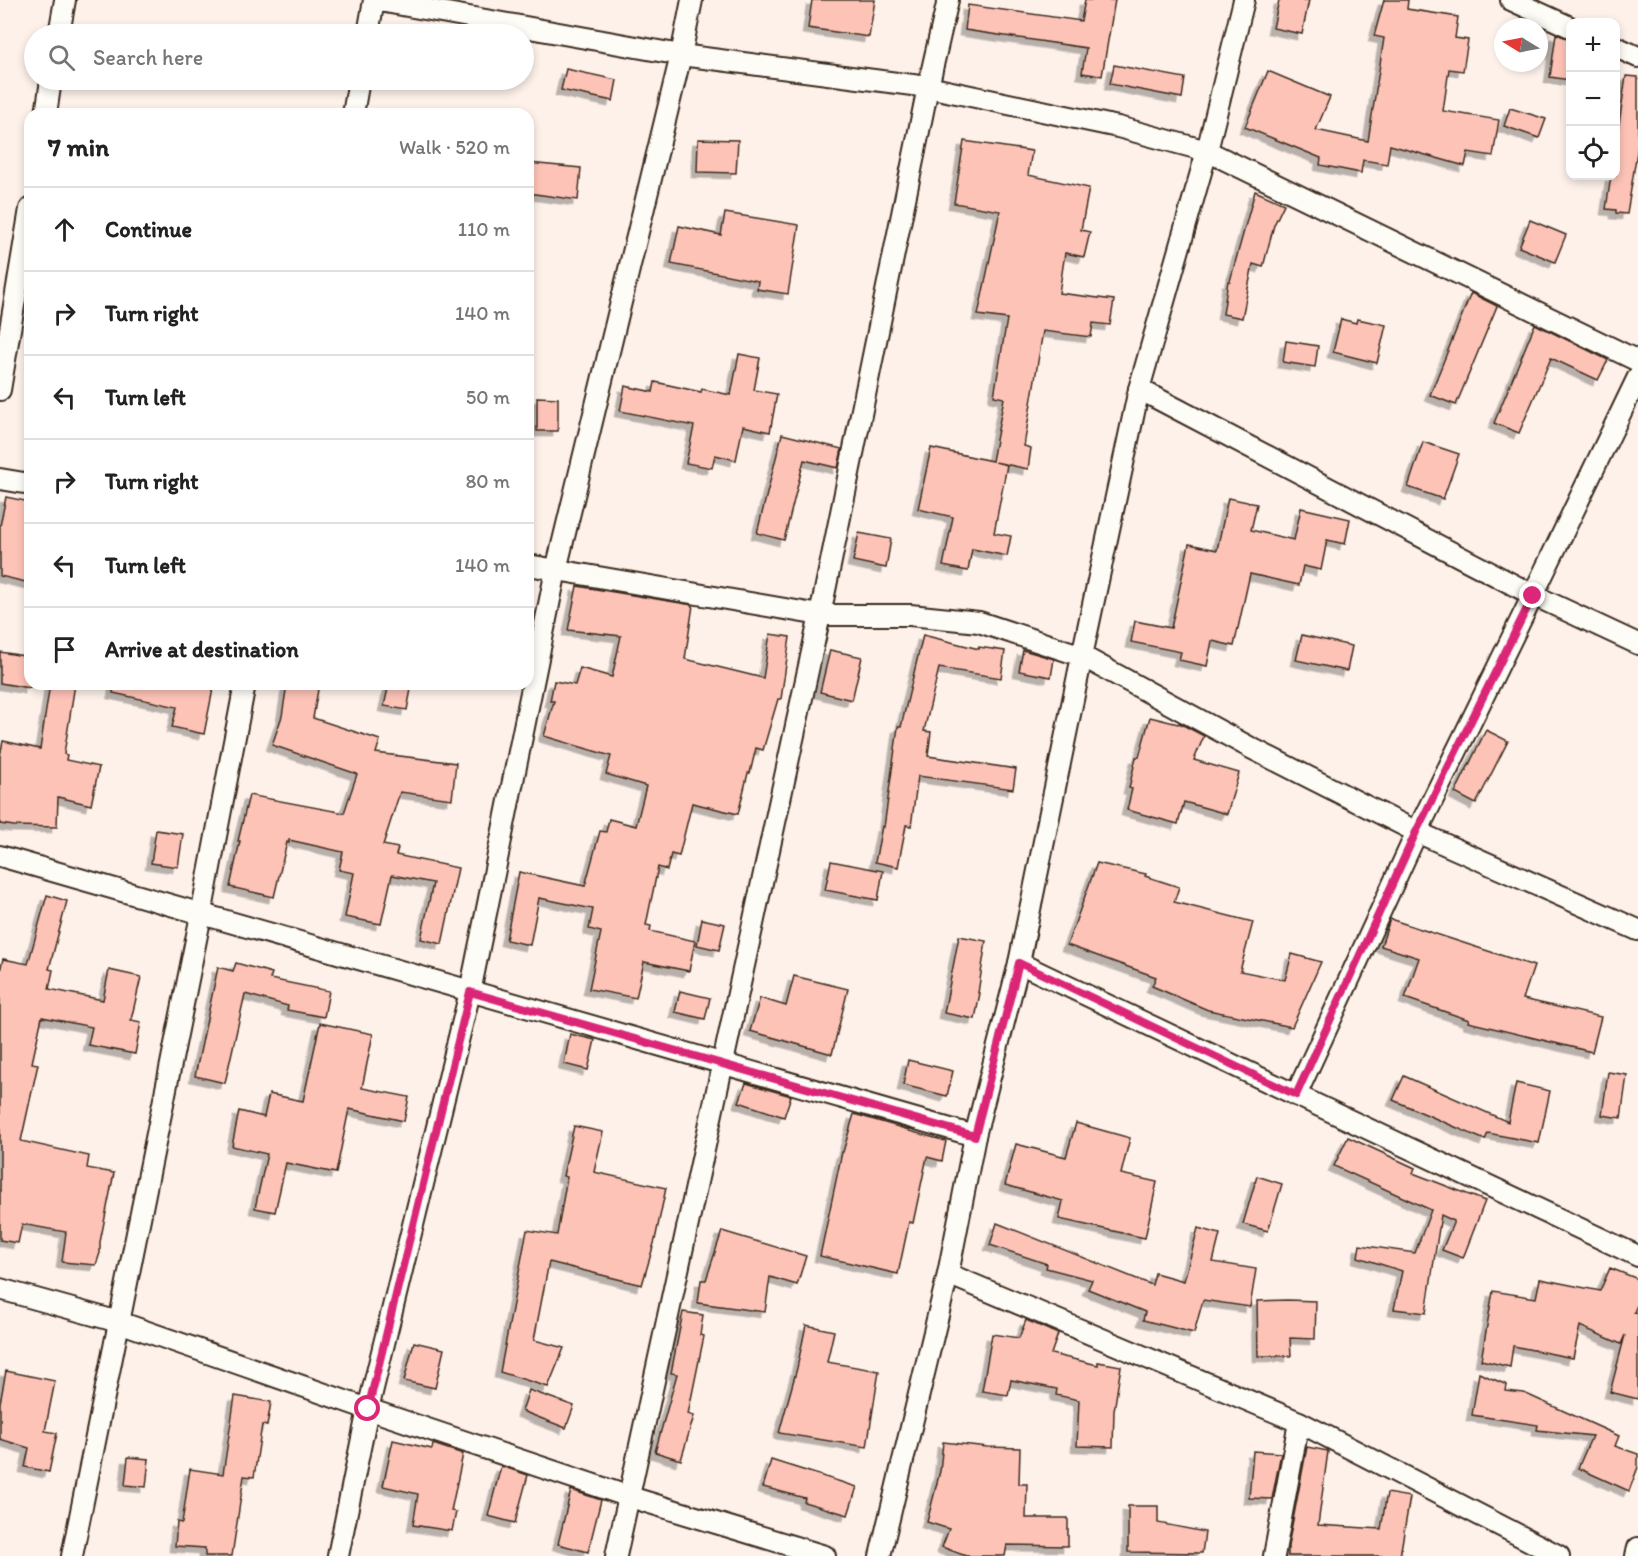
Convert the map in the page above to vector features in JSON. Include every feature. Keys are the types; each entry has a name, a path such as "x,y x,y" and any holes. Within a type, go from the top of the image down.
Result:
{"street":[{"path":"60,24 64,0"},
{"path":"370,24 374,0 506,24"},
{"path":"534,678 556,570 681,56 692,0"},
{"path":"616,1556 820,615 928,87 948,0"},
{"path":"880,1556 948,1274 975,1136 1019,963 1139,389 1207,151 1244,0"},
{"path":"1511,0 1566,25"},
{"path":"534,29 681,56 928,87 1118,127 1207,151 1638,361"},
{"path":"1620,49 1638,57"},
{"path":"47,108 50,90"},
{"path":"354,108 357,90"},
{"path":"0,390 24,245"},
{"path":"1296,1095 1416,832 1638,377"},
{"path":"1139,389 1533,596 1638,644"},
{"path":"0,479 24,483"},
{"path":"534,566 820,615 910,615 979,622 1082,656 1251,748 1416,832 1638,930"},
{"path":"72,1556 244,690"},
{"path":"338,1556 368,1409 470,992 532,690"},
{"path":"0,856 975,1136"},
{"path":"1019,963 1638,1256"},
{"path":"948,1274 1299,1422 1559,1556"},
{"path":"0,1289 119,1322 630,1497 825,1556"},
{"path":"1275,1556 1299,1422"},
{"path":"1636,1556 1638,1548"}],"building":[{"path":"812,0 875,0 869,37 808,28"},
{"path":"1085,0 1115,0 1102,76 1082,73 1086,48 965,30 968,5 1081,21"},
{"path":"1279,0 1309,0 1302,34 1273,28"},
{"path":"1384,0 1408,0 1407,9 1458,17 1455,38 1468,40 1463,71 1449,69 1443,111 1499,120 1493,156 1468,152 1465,166 1390,145 1387,164 1363,160 1361,173 1320,165 1321,158 1245,127 1268,71 1330,97 1316,130 1368,141 1384,38 1374,36"},
{"path":"1556,34 1566,38 1566,79 1550,77"},
{"path":"1114,65 1185,78 1182,98 1110,84"},
{"path":"566,69 617,80 613,101 561,90"},
{"path":"1626,76 1638,77 1638,145 1627,214 1606,209 1610,180 1620,180 1620,117"},
{"path":"1510,108 1546,119 1539,138 1504,126"},
{"path":"698,139 738,140 736,173 697,172"},
{"path":"964,141 1032,151 1028,175 1089,188 1081,230 1090,232 1084,257 1065,253 1059,293 1114,300 1110,325 1093,323 1091,337 1043,331 1024,446 1031,448 1028,469 995,462 1007,465 994,533 1011,536 1007,556 972,549 968,571 943,566 953,517 918,509 931,448 992,461 1004,398 994,396 1007,319 978,315 1000,211 954,203"},
{"path":"534,164 581,168 578,200 534,194"},
{"path":"1255,191 1284,204 1274,225 1263,267 1253,264 1242,318 1223,314 1228,281 1230,281"},
{"path":"725,213 799,225 788,294 757,289 758,281 671,264 679,226 721,235"},
{"path":"1530,220 1566,235 1555,262 1519,247"},
{"path":"1471,293 1497,306 1456,405 1430,395"},
{"path":"1341,319 1356,323 1357,319 1386,325 1377,363 1333,352"},
{"path":"1535,324 1608,360 1598,380 1551,358 1519,433 1494,423"},
{"path":"1286,341 1318,346 1315,367 1283,362"},
{"path":"739,354 760,358 754,390 777,394 770,432 743,426 736,460 715,455 712,468 686,463 694,426 620,411 625,386 653,392 655,382 701,392 702,389 731,395"},
{"path":"537,397 558,398 558,431 537,431"},
{"path":"782,434 842,449 838,468 804,460 784,540 757,533"},
{"path":"1423,442 1459,454 1443,499 1408,487"},
{"path":"6,497 24,501 24,582 0,576 0,526"},
{"path":"1228,498 1257,504 1251,530 1294,540 1301,508 1350,519 1345,544 1327,540 1321,570 1303,566 1299,585 1250,574 1234,646 1212,641 1207,666 1179,660 1181,652 1131,642 1135,621 1171,628 1189,544 1217,550"},
{"path":"859,533 891,539 886,568 853,561"},
{"path":"577,586 693,605 685,659 763,678 770,634 790,637 781,699 778,699 763,750 756,748 738,814 692,803 679,856 671,854 667,870 658,867 646,925 651,926 650,931 695,941 689,971 644,962 636,998 589,989 601,932 589,929 593,909 539,898 530,945 506,940 519,872 585,886 600,831 606,832 609,819 636,826 646,786 606,774 611,756 544,736 554,701 550,701 554,681 575,685 580,668 612,677 621,636 568,630"},
{"path":"923,635 979,649 979,647 1005,651 1001,678 939,668 924,731 931,732 928,756 1016,769 1013,789 918,776 911,826 906,825 898,867 875,862 882,826 884,827 898,727 901,727"},
{"path":"1302,635 1352,646 1347,671 1296,660"},
{"path":"830,650 862,657 852,700 820,692"},
{"path":"1023,650 1054,659 1051,677 1019,671"},
{"path":"0,652 24,656 24,687 0,683"},
{"path":"49,690 74,690 64,754 67,755 66,760 99,767 91,805 58,797 57,827 0,824 0,756 3,741 40,749"},
{"path":"113,690 213,690 204,734 172,727 177,707 113,693"},
{"path":"286,690 318,690 313,718 380,740 376,753 456,763 452,799 400,792 383,845 398,848 396,855 458,868 442,944 421,939 433,883 392,875 381,924 345,917 354,873 339,870 343,852 289,840 274,897 230,887 249,795 344,813 357,774 272,745 282,716"},
{"path":"388,690 411,690 407,710 384,706"},
{"path":"1150,717 1179,723 1204,736 1194,760 1239,773 1227,814 1184,802 1178,824 1127,810 1136,757 1139,757"},
{"path":"1486,730 1508,741 1476,804 1455,793"},
{"path":"156,830 183,834 178,867 151,863"},
{"path":"831,861 883,871 878,900 825,890"},
{"path":"1097,863 1146,874 1145,876 1179,887 1174,902 1253,922 1240,971 1285,980 1292,954 1321,962 1292,1027 1208,1010 1152,986 1156,977 1067,945"},
{"path":"47,895 67,901 49,969 53,970 49,989 103,1000 109,970 141,977 131,1020 141,1022 135,1054 88,1045 92,1027 42,1017 32,1063 38,1064 21,1141 89,1156 87,1168 114,1173 96,1265 62,1262 66,1232 22,1224 18,1243 0,1240 0,971 3,959 28,964"},
{"path":"702,919 725,924 719,950 697,945"},
{"path":"1390,919 1534,966 1523,999 1601,1017 1592,1052 1468,1022 1469,1020 1405,998 1419,958 1381,946"},
{"path":"959,936 986,941 975,1019 944,1013"},
{"path":"236,963 272,973 270,979 329,991 324,1017 287,1010 288,1006 245,994 225,1083 195,1076 218,967 233,971"},
{"path":"794,976 848,989 832,1054 750,1031 760,998 786,1006"},
{"path":"680,991 710,998 705,1019 675,1012"},
{"path":"320,1023 373,1034 362,1088 409,1097 404,1121 349,1109 336,1173 286,1163 275,1212 255,1208 267,1154 232,1146 239,1111 264,1117 269,1094 303,1101"},
{"path":"570,1034 595,1040 588,1070 564,1064"},
{"path":"908,1060 953,1071 947,1096 903,1085"},
{"path":"1608,1072 1627,1075 1621,1118 1602,1115"},
{"path":"1404,1076 1508,1122 1516,1083 1550,1091 1539,1143 1488,1133 1485,1140 1393,1100"},
{"path":"746,1083 791,1096 784,1117 739,1102"},
{"path":"854,1114 946,1141 942,1161 927,1157 913,1223 909,1222 898,1274 820,1256 842,1152"},
{"path":"1076,1123 1130,1138 1121,1174 1157,1182 1145,1238 1059,1219 1063,1201 1005,1185 1016,1144 1066,1157"},
{"path":"574,1126 603,1132 594,1172 666,1188 655,1240 642,1285 549,1262 534,1340 564,1348 548,1387 500,1372 527,1230 557,1235 567,1177 563,1176"},
{"path":"1348,1137 1415,1168 1413,1173 1485,1201 1463,1258 1442,1250 1454,1221 1441,1215 1426,1313 1394,1309 1402,1271 1358,1257 1360,1245 1415,1253 1431,1210 1334,1166"},
{"path":"1257,1176 1282,1184 1268,1231 1243,1224"},
{"path":"997,1223 1152,1285 1155,1273 1184,1281 1198,1228 1220,1234 1213,1262 1256,1269 1250,1307 1203,1300 1194,1333 1143,1320 1145,1312 1088,1289 1092,1280 1046,1268 1047,1264 990,1245"},
{"path":"722,1231 806,1256 797,1285 770,1277 765,1312 698,1303 701,1280 706,1280"},
{"path":"1610,1268 1638,1279 1638,1303 1634,1312 1638,1313 1638,1399 1610,1392 1625,1335 1621,1344 1580,1326 1573,1358 1513,1346 1510,1367 1481,1360 1493,1291 1536,1298 1540,1279 1600,1291"},
{"path":"1257,1301 1316,1301 1315,1339 1290,1338 1291,1356 1258,1356"},
{"path":"683,1312 703,1315 700,1335 704,1336 688,1414 694,1416 681,1460 655,1452 677,1374 671,1373"},
{"path":"1026,1320 1058,1334 1051,1354 1098,1365 1098,1362 1121,1366 1114,1411 1113,1447 1077,1446 1079,1400 1056,1395 1057,1389 1011,1380 1008,1395 982,1391 992,1334 1019,1338"},
{"path":"806,1325 834,1331 827,1362 879,1371 867,1447 779,1433"},
{"path":"414,1342 444,1349 435,1388 404,1381"},
{"path":"6,1371 55,1381 45,1431 57,1433 49,1472 25,1467 29,1448 0,1439 0,1403"},
{"path":"1479,1373 1507,1385 1506,1391 1524,1393 1619,1436 1615,1446 1638,1454 1638,1467 1629,1491 1578,1468 1592,1436 1537,1430 1538,1425 1472,1415"},
{"path":"529,1390 574,1406 566,1428 522,1411"},
{"path":"235,1396 271,1402 267,1426 262,1425 254,1477 244,1476 232,1556 205,1556 205,1548 175,1546 177,1522 182,1523 190,1469 223,1474"},
{"path":"393,1440 432,1449 433,1444 463,1454 451,1511 456,1512 452,1531 413,1525 418,1494 383,1486"},
{"path":"943,1442 1020,1448 1019,1484 1027,1484 1026,1518 1068,1518 1068,1546 1007,1545 1005,1556 966,1556 942,1547 949,1529 927,1522 940,1471"},
{"path":"1307,1447 1328,1451 1318,1525 1381,1529 1387,1493 1410,1497 1400,1556 1288,1556"},
{"path":"1253,1451 1281,1453 1272,1499 1249,1498"},
{"path":"128,1457 149,1459 146,1487 125,1485"},
{"path":"771,1460 857,1487 848,1515 804,1502 805,1498 763,1487"},
{"path":"501,1466 528,1475 515,1523 488,1516"},
{"path":"571,1490 601,1500 588,1552 558,1544"},
{"path":"1128,1506 1158,1506 1158,1523 1205,1532 1202,1553 1128,1552"}],"route":[{"path":"368,1409 470,992 975,1136 1019,963 1296,1095 1416,832 1533,596"}]}
